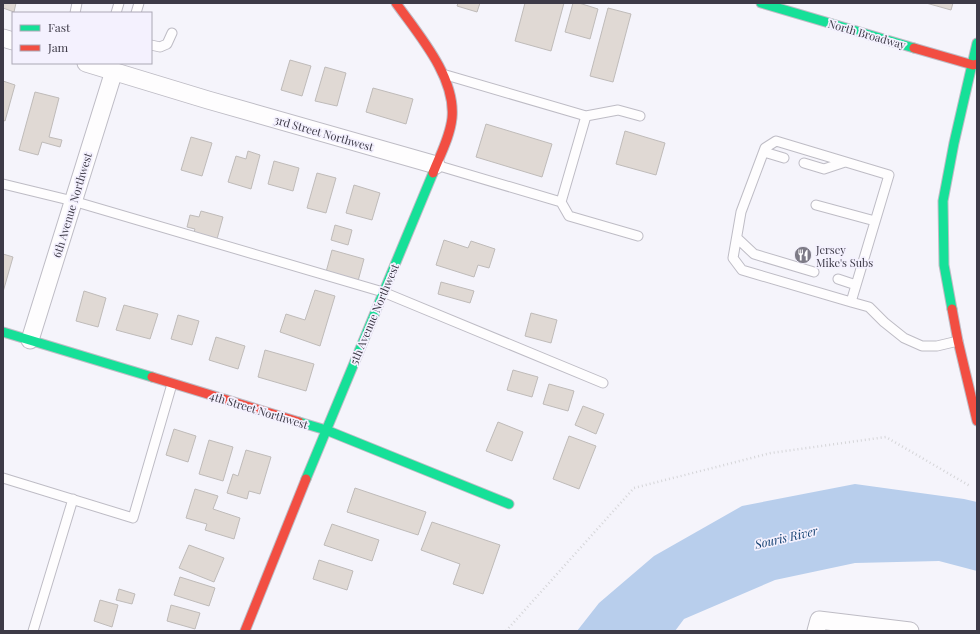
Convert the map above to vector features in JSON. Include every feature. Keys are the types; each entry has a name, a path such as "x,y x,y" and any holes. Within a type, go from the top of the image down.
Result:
{"street":[{"name":"5th Avenue Northwest","path":"245,631 450,128 452,114 448,86 426,47 396,3"},
{"name":"North Broadway","path":"761,3 788,7 976,66"},
{"path":"977,43 976,66 954,143 943,201 944,265 958,341 977,421"},
{"name":"3rd Street Northwest","path":"100,66 208,100 436,165"},
{"name":"6th Avenue Northwest","path":"30,340 73,201 100,66"},
{"name":"4th Street Northwest","path":"3,332 326,430 509,504"},
{"path":"818,626 910,631"}],"lane":[{"path":"152,45 160,47 167,44 172,34"},
{"path":"442,74 586,116 618,110 640,116"},
{"path":"586,116 561,202 569,216 638,236"},
{"path":"851,302 889,175 776,142 765,148 741,212 733,258 742,270 851,302 869,307 884,322 904,338 922,346 937,346 958,341"},
{"path":"764,152 784,158"},
{"path":"804,163 824,169 845,162"},
{"name":"3rd Street Northwest","path":"436,165 561,202"},
{"path":"3,184 73,201 383,292 603,383"},
{"path":"816,205 875,221"},
{"path":"737,238 754,254 814,272"},
{"path":"838,279 856,285"},
{"path":"3,478 134,518 172,384"},
{"path":"33,631 72,500"}],"path":[{"path":"506,631 634,488 771,453 886,437 970,486"}],"water":[{"name":"Souris River","path":"855,484 977,502 977,571 939,561 855,563 775,580 684,619 675,631 577,631 599,603 654,556 742,506"}],"building":[{"path":"3,3 16,3 14,12 3,8"},
{"path":"458,3 480,3 477,12 457,6"},
{"path":"525,3 564,3 551,51 515,41"},
{"path":"573,3 579,3 598,9 590,39 565,32"},
{"path":"926,3 953,3 951,10"},
{"path":"608,8 631,14 613,82 590,76"},
{"path":"290,60 311,66 302,96 281,90"},
{"path":"325,67 346,73 337,106 315,101"},
{"path":"3,81 15,85 5,121 3,120"},
{"path":"373,88 413,99 406,124 366,112"},
{"path":"35,92 59,98 49,137 62,140 60,147 42,142 38,155 19,150"},
{"path":"486,124 552,144 542,177 476,157"},
{"path":"625,131 665,143 656,175 616,164"},
{"path":"191,137 212,143 202,176 181,170"},
{"path":"248,151 260,155 251,189 228,182 236,156 246,159"},
{"path":"274,161 299,168 293,191 268,184"},
{"path":"317,173 336,178 326,213 307,208"},
{"path":"354,185 380,193 372,220 346,213"},
{"path":"201,211 223,217 217,239 194,232 195,229 187,227 190,215 199,217"},
{"path":"335,225 352,230 348,245 331,240"},
{"path":"444,240 468,248 471,241 495,249 489,268 478,265 474,277 436,265"},
{"path":"332,250 364,259 358,281 326,272"},
{"path":"3,254 13,257 3,292"},
{"path":"441,282 474,291 470,303 438,294"},
{"path":"315,290 335,296 320,346 280,332 286,314 305,320"},
{"path":"84,291 106,298 98,327 76,321"},
{"path":"124,305 158,314 150,339 116,330"},
{"path":"531,313 557,320 551,343 525,336"},
{"path":"178,315 199,321 192,345 171,339"},
{"path":"216,337 245,346 238,369 209,360"},
{"path":"265,350 314,364 306,391 258,377"},
{"path":"513,370 538,377 532,397 507,390"},
{"path":"549,384 574,391 568,411 543,404"},
{"path":"583,406 604,414 596,434 575,425"},
{"path":"498,422 523,432 512,461 486,451"},
{"path":"174,429 196,436 188,462 166,455"},
{"path":"569,436 596,446 579,489 553,479"},
{"path":"209,440 233,447 223,481 199,474"},
{"path":"246,450 271,457 260,494 249,491 247,499 227,493 233,474 238,476"},
{"path":"355,488 426,512 418,535 347,512"},
{"path":"195,489 218,496 213,509 240,518 234,539 205,530 207,524 186,518"},
{"path":"432,522 500,545 483,594 453,584 460,564 421,550"},
{"path":"332,524 379,540 372,561 324,545"},
{"path":"189,545 224,558 214,582 179,568"},
{"path":"319,560 353,571 347,590 313,579"},
{"path":"180,577 215,588 209,606 174,595"},
{"path":"119,589 135,594 132,604 116,600"},
{"path":"100,600 118,605 112,627 94,621"},
{"path":"171,605 200,613 195,629 167,621"}],"traffic: fast":[{"path":"761,3 914,48"},
{"path":"952,309 944,265 943,201 954,143 977,43"},
{"path":"306,479 433,173"},
{"path":"3,332 152,377"},
{"path":"299,422 326,430 509,504"}],"traffic: jam":[{"path":"396,3 434,57 448,87 452,103 451,125 433,173"},
{"path":"914,48 973,65 977,64"},
{"path":"952,309 977,421"},
{"path":"152,377 299,422"},
{"path":"245,631 306,479"}],"place":[{"name":"Jersey Mike's Subs","path":"803,255"}]}
